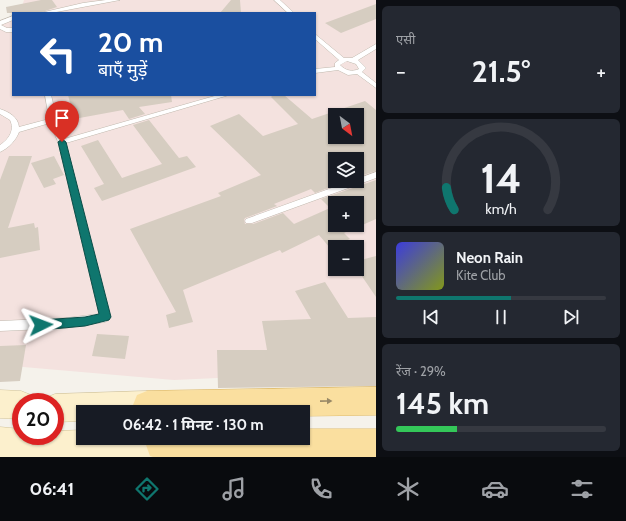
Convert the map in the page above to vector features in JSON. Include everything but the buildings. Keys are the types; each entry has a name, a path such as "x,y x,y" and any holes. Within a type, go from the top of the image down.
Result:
{"main road":[{"path":"254,405 376,401"},
{"path":"0,404 12,405"},
{"path":"64,408 76,408"},
{"path":"0,442 32,446 176,447 274,451 376,444"}],"lane":[{"path":"47,12 96,1 117,0"},
{"path":"277,0 290,12"},
{"path":"1,25 12,19"},
{"path":"1,25 12,30"},
{"path":"316,37 343,60"},
{"path":"354,60 376,46"},
{"path":"339,68 338,63 343,60 354,60 362,65 362,70 358,72"},
{"path":"316,71 339,68 348,72 358,72 376,86"},
{"path":"0,326 66,324 85,322 105,317 62,142 55,128 48,96"},
{"path":"62,142 223,96"},
{"path":"0,111 10,116 15,122 16,130 13,137 0,149"},
{"path":"16,130 53,120"},
{"path":"249,221 376,175"}],"shaded area":[{"path":"24,0 376,0 376,371 174,380 0,365 0,21 12,16 12,96 316,96 316,12 20,12"}],"route":[{"path":"41,325 85,322 105,317 62,142"}]}
